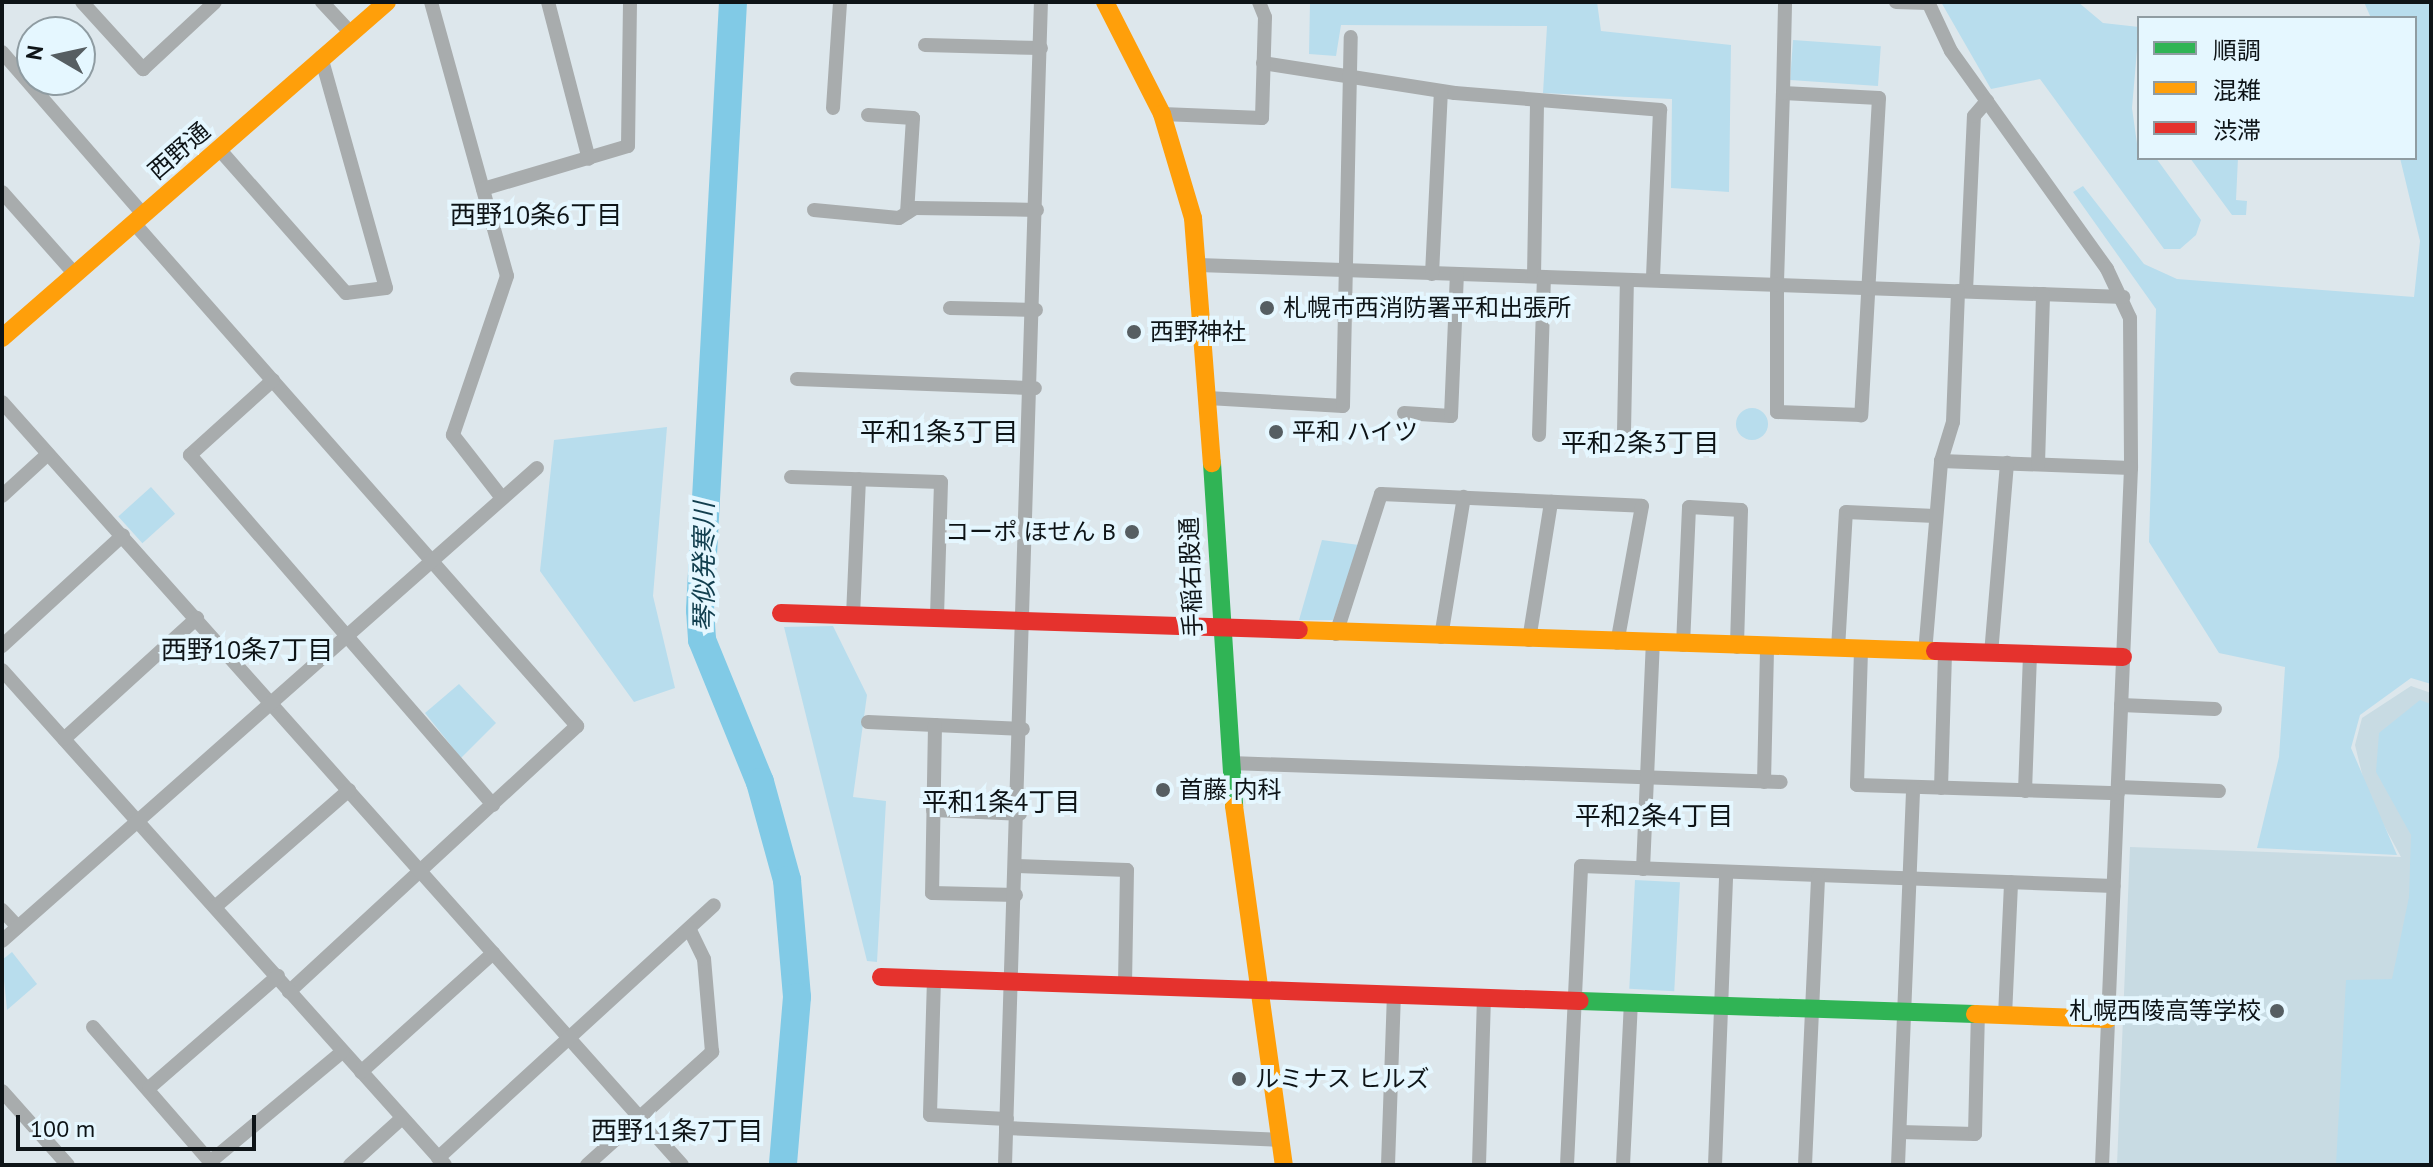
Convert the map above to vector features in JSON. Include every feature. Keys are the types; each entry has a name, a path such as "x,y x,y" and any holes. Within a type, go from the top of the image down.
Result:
{"street":[{"path":"89,5 143,69 215,2"},
{"path":"322,2 350,32"},
{"name":"西野通","path":"4,331 387,2"},
{"path":"431,2 507,276 453,435 502,498"},
{"path":"548,2 589,159"},
{"path":"483,189 628,146 630,2"},
{"path":"833,108 840,2"},
{"path":"1005,1165 1035,388 1041,2"},
{"name":"手稲右股通","path":"1105,2 1162,114 1193,218 1208,398 1215,629 1284,1165"},
{"path":"1162,114 1262,118 1263,63 1259,2"},
{"path":"1783,93 1879,98 1861,415 1777,412 1777,282 1785,2"},
{"path":"1896,2 1928,2 1987,101 2123,297 2134,346 2102,1165"},
{"path":"1208,398 1343,406 1351,37"},
{"path":"925,45 1041,48"},
{"path":"2,52 273,380 577,726 422,873 289,992"},
{"path":"219,149 346,293 386,288 321,57"},
{"path":"1263,63 1441,91 1660,110 1653,280"},
{"path":"1432,274 1441,91"},
{"path":"1537,100 1539,435"},
{"path":"1925,653 1941,461 1953,422 1974,116 1987,101"},
{"path":"868,115 913,118 907,213"},
{"path":"2,192 74,273"},
{"path":"814,210 899,218 907,213 1037,210"},
{"path":"1198,265 1627,280 1777,282 2123,297"},
{"path":"1404,413 1451,416 1457,274"},
{"path":"1624,432 1627,280"},
{"path":"2038,464 2043,294"},
{"path":"950,308 1036,310"},
{"path":"797,379 1035,388"},
{"path":"273,380 190,455 493,805"},
{"path":"2,402 682,1165"},
{"path":"2,496 48,454"},
{"path":"1941,461 2131,468"},
{"path":"1991,654 2007,463"},
{"path":"2,941 537,468"},
{"path":"791,477 941,482 937,619"},
{"path":"853,616 859,479"},
{"path":"1336,634 1381,494 1642,506 1617,643"},
{"path":"1441,637 1464,497"},
{"path":"1529,640 1551,502"},
{"path":"1683,645 1689,507 1741,510 1737,647"},
{"path":"1838,649 1846,512 1935,516"},
{"path":"2,646 123,535"},
{"path":"781,613 1767,649 2123,657"},
{"path":"64,739 197,618"},
{"path":"1643,869 1653,644"},
{"path":"1764,782 1767,649"},
{"path":"1861,650 1857,785 2025,791 2219,791"},
{"path":"1941,788 1945,653"},
{"path":"2025,791 2030,656"},
{"path":"5,680 64,739 442,1162 714,905"},
{"path":"2121,705 2215,709"},
{"path":"868,722 1023,729"},
{"path":"935,725 932,893 1016,895"},
{"path":"1230,763 1781,782"},
{"path":"1898,1165 1913,788"},
{"path":"215,907 349,790"},
{"path":"933,810 1020,814"},
{"path":"1017,866 1127,870 1125,986"},
{"path":"1567,1165 1581,866 2114,886"},
{"path":"1715,1165 1726,872"},
{"path":"1805,1165 1818,877"},
{"path":"2005,1016 2011,882"},
{"path":"2,910 18,927"},
{"path":"587,1165 712,1052 704,959 689,928"},
{"path":"361,1072 493,953"},
{"path":"149,1088 278,976"},
{"path":"881,977 2108,1019"},
{"path":"934,979 930,1115 1006,1124 1281,1140"},
{"path":"1388,1165 1394,996"},
{"path":"1479,1165 1484,999"},
{"path":"1623,1165 1631,1004"},
{"path":"1900,1132 1975,1134 1978,1015"},
{"path":"93,1027 211,1163 342,1052"},
{"path":"3,1093 68,1165"},
{"path":"350,1165 402,1118"}],"shaded area":[{"path":"1310,2 1597,2 1601,31 1731,45 1729,192 1671,188 1672,99 1543,93 1547,26 1341,25 1336,56 1309,54"},
{"path":"1941,2 2078,2 2103,23 2137,27 2132,108 2137,160 2157,160 2201,220 2196,235 2180,249 2164,249 2040,79 1991,89"},
{"path":"2364,2 2431,2 2431,684 2411,678 2360,715 2351,748 2397,855 2257,848 2279,757 2285,667 2219,653 2149,542 2156,309 2073,192 2083,186 2144,264 2177,279 2414,297 2420,241 2400,160 2417,160 2417,16 2370,16"},
{"path":"1793,40 1881,46 1878,86 1790,80"},
{"path":"2191,160 2238,160 2236,200 2247,201 2246,215 2232,215"},
{"path":"1752,408 1763,413 1768,424 1763,435 1752,440 1741,435 1736,424 1741,413"},
{"path":"667,427 653,596 675,688 634,702 540,571 554,440"},
{"path":"151,487 175,514 142,543 118,516"},
{"path":"1322,540 1359,545 1333,620 1299,620"},
{"path":"833,626 867,695 853,797 886,801 877,962 867,961 784,627"},
{"path":"459,684 496,723 461,758 425,713"},
{"name":"札幌西陵高等学校","path":"2411,686 2431,693 2431,1165 2117,1165 2130,847 2401,857 2367,794 2355,745 2362,718"},
{"path":"2420,700 2431,704 2431,1165 2336,1165 2346,980 2392,979 2409,897 2411,835 2376,772 2379,733"},
{"path":"1635,880 1680,882 1674,991 1629,989"},
{"path":"12,952 37,984 7,1010 2,960"}],"waterway":[{"name":"琴似発寒川","path":"733,2 700,610 702,640 760,782 787,880 797,997 783,1165"}],"traffic: fast":[{"path":"1212,463 1234,806"},
{"path":"1580,1001 1975,1014"}],"traffic: slow":[{"path":"2,338 387,2"},
{"path":"1105,2 1162,114 1193,218 1212,463"},
{"path":"1299,630 1935,651"},
{"path":"1234,806 1284,1165"},
{"path":"1975,1014 2108,1019"}],"traffic: jam":[{"path":"781,613 1299,630"},
{"path":"1935,651 2123,657"},
{"path":"881,977 1580,1001"}],"place":[{"name":"札幌市西消防署平和出張所","path":"1267,308"},
{"name":"西野神社","path":"1134,332"},
{"name":"平和 ハイツ","path":"1276,432"},
{"name":"コーポ ほせん B","path":"1132,532"},
{"name":"首藤 内科","path":"1163,790"},
{"name":"札幌西陵高等学校","path":"2277,1011"},
{"name":"ルミナス ヒルズ","path":"1239,1079"}],"district":[{"name":"西野10条6丁目","path":"536,215"},
{"name":"平和1条3丁目","path":"939,432"},
{"name":"平和2条3丁目","path":"1640,443"},
{"name":"西野10条7丁目","path":"247,650"},
{"name":"平和1条4丁目","path":"1001,802"},
{"name":"平和2条4丁目","path":"1654,816"},
{"name":"西野11条7丁目","path":"677,1131"}]}
